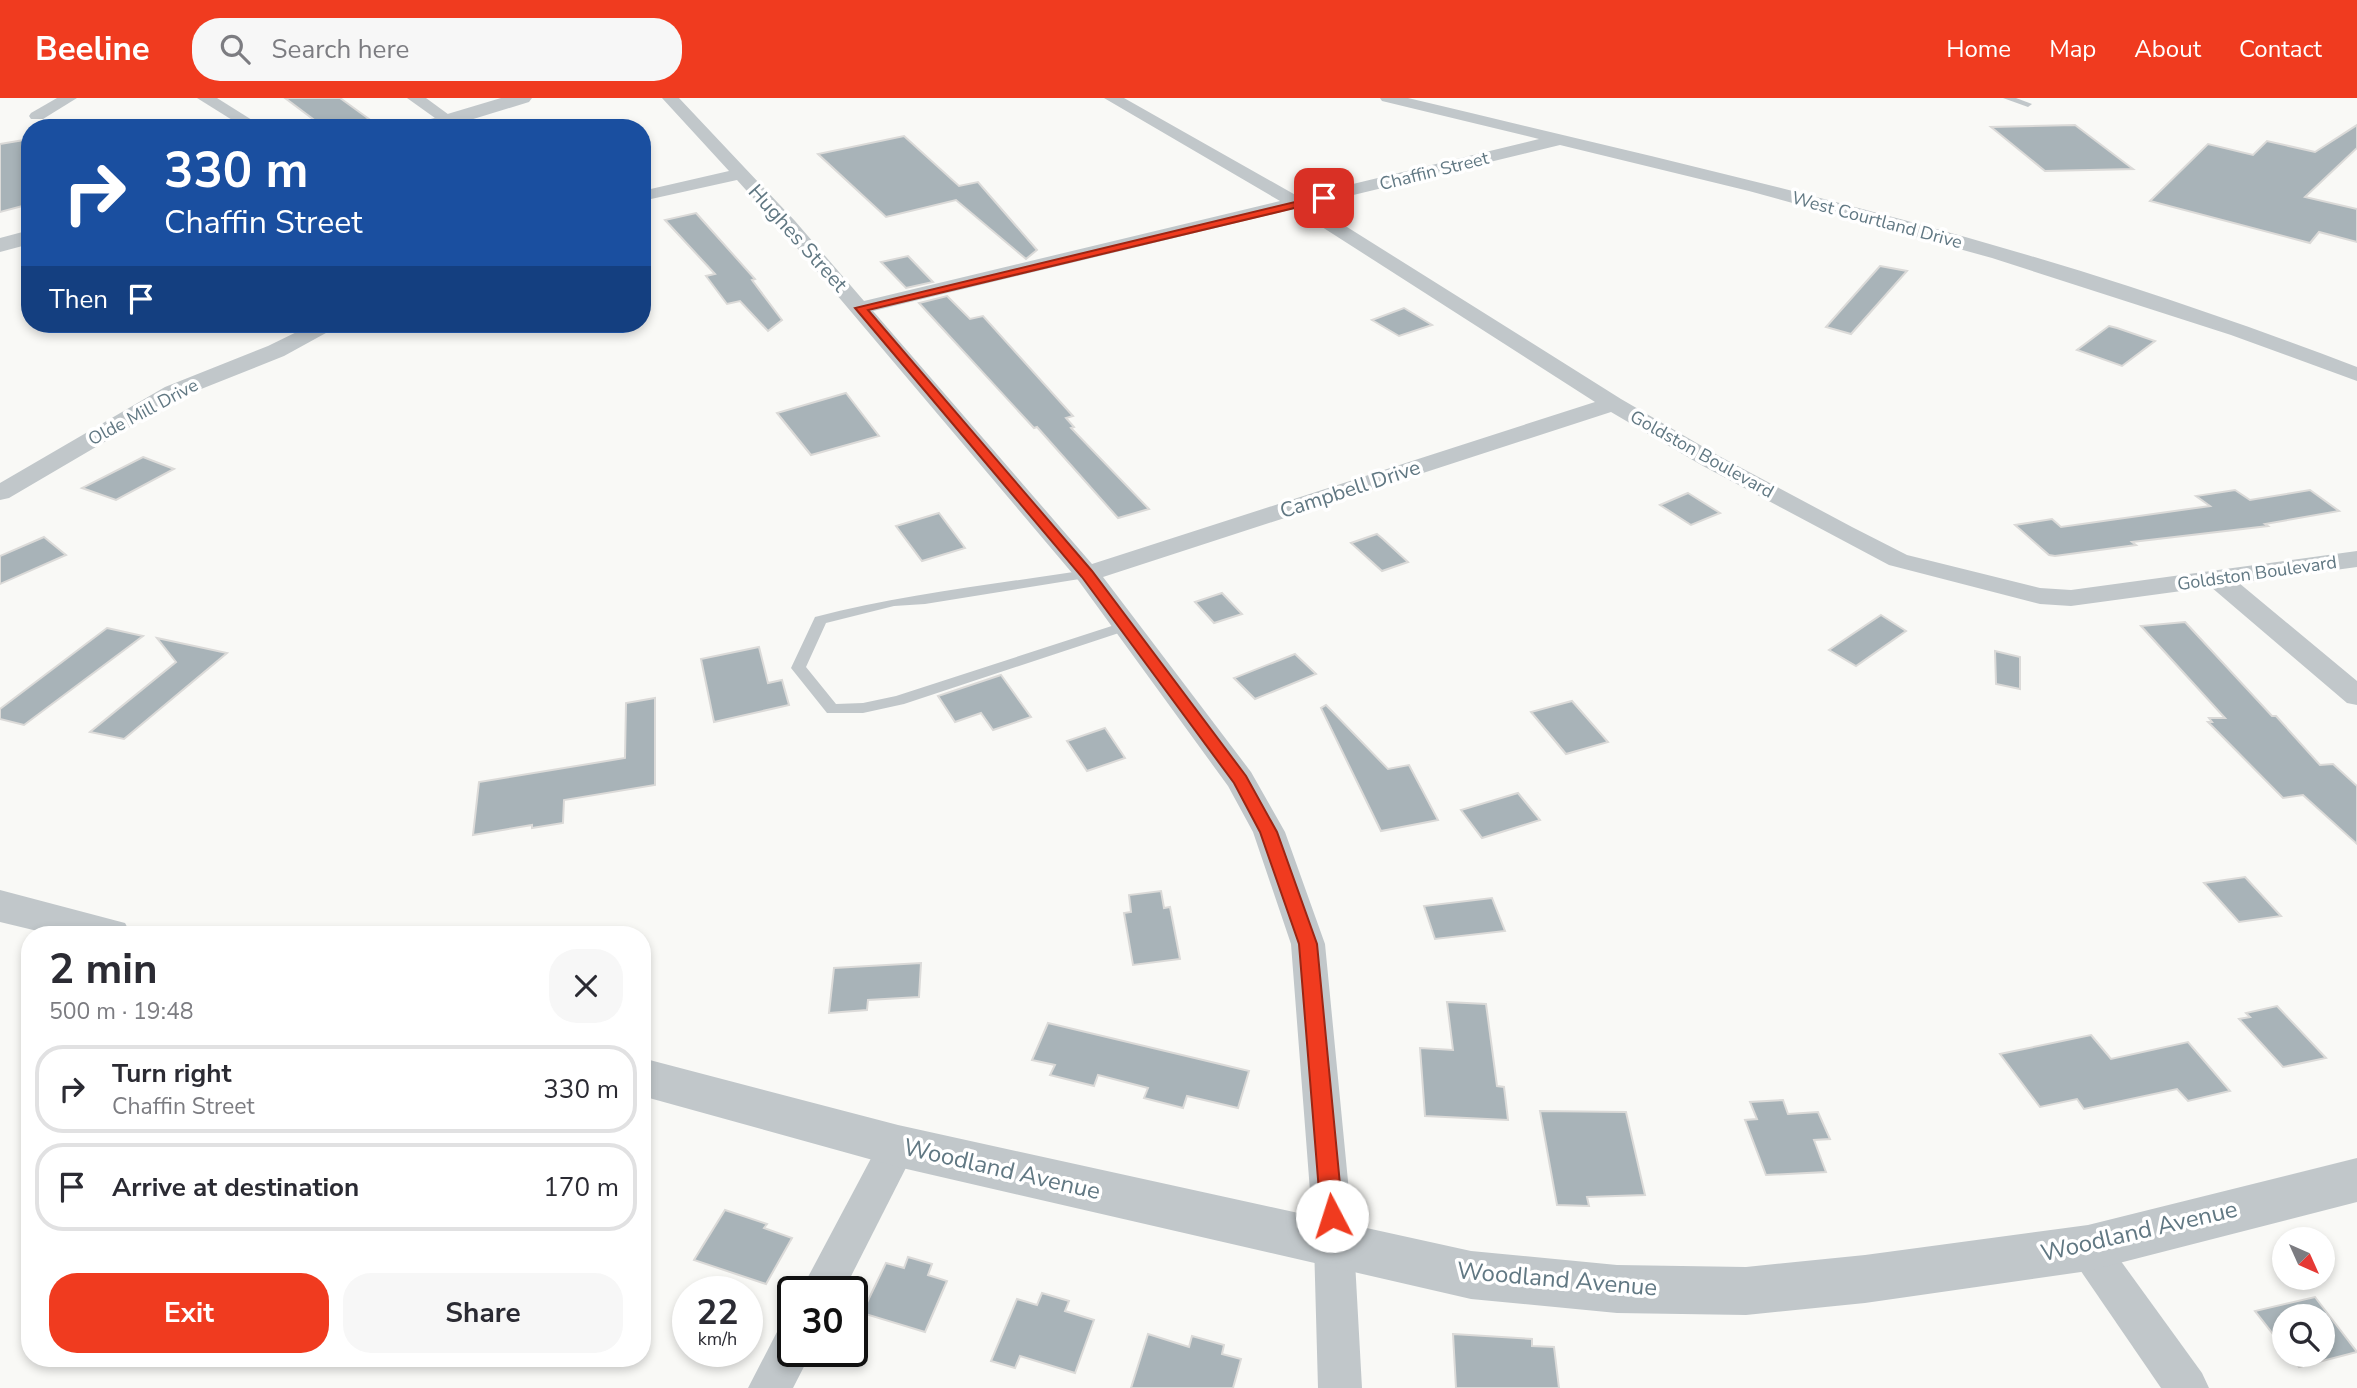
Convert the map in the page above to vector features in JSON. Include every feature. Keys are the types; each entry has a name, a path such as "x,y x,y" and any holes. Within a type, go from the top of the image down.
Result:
{"street":[{"path":"37,116 69,98"},
{"path":"205,98 241,119"},
{"path":"415,98 446,119"},
{"path":"451,119 522,98"},
{"name":"Hughes Street","path":"670,98 860,308 1087,574 1241,780 1269,832 1308,944 1334,1243 1340,1388"},
{"name":"Goldston Boulevard","path":"1112,98 1298,204 1613,404 1711,461 1898,560 2040,596 2071,598 2357,559"},
{"name":"West Courtland Drive","path":"1388,98 1840,208 1994,251 2291,348 2357,374"},
{"name":"Chaffin Street","path":"860,308 1559,140"},
{"path":"651,193 741,174"},
{"path":"0,246 21,240"},
{"name":"Olde Mill Drive","path":"0,493 173,392 276,351 311,333"},
{"name":"Campbell Drive","path":"1087,574 1613,404"},
{"path":"2218,579 2357,696"},
{"path":"0,906 79,926"},
{"name":"Woodland Avenue","path":"651,1079 898,1146 1471,1275 1617,1289 1746,1291 1865,1279 2088,1248 2357,1180"},
{"path":"829,1276 898,1146"},
{"path":"2088,1248 2187,1388"},
{"path":"770,1388 781,1367"}],"lane":[{"path":"2007,98 2028,104"},
{"path":"1087,574 925,600 894,602 820,620 798,668 832,709 863,708 899,700 1126,626"}],"building":[{"path":"285,98 340,98 369,119 313,119"},
{"path":"2075,125 2133,169 2045,171 1991,127"},
{"path":"2357,125 2357,148 2305,197 2357,209 2357,242 2319,232 2310,243 2150,201 2208,144 2253,155 2267,141 2315,152"},
{"path":"904,136 959,186 978,182 1037,250 1026,259 956,200 886,217 818,154"},
{"path":"21,140 21,206 0,212 0,144"},
{"path":"696,213 755,279 752,280 782,320 768,331 740,301 727,304 706,276 715,274 665,220"},
{"path":"908,256 933,282 906,288 881,262"},
{"path":"1880,266 1907,271 1851,334 1826,327"},
{"path":"947,296 970,319 983,316 1073,416 1066,418 1074,427 1071,428 1149,509 1118,518 1037,427 1034,428 919,303"},
{"path":"1404,308 1432,325 1399,336 1372,320"},
{"path":"2109,326 2155,341 2122,366 2077,350"},
{"path":"846,393 879,436 811,455 777,413"},
{"path":"143,457 174,469 116,500 82,488"},
{"path":"2235,490 2250,500 2310,490 2339,511 2265,524 2268,526 2132,542 2136,545 2055,556 2049,555 2015,525 2052,519 2061,527 2210,506 2196,496"},
{"path":"1688,493 1720,513 1691,525 1660,505"},
{"path":"939,513 965,548 922,561 896,526"},
{"path":"1377,534 1408,562 1382,571 1351,543"},
{"path":"44,537 66,555 0,584 0,556"},
{"path":"1222,593 1242,614 1214,623 1195,602"},
{"path":"1881,615 1906,631 1856,666 1829,650"},
{"path":"2185,622 2320,765 2333,764 2357,786 2357,844 2303,795 2283,798 2208,722 2212,722 2209,718 2225,718 2141,626"},
{"path":"107,628 143,636 24,725 0,719 0,709"},
{"path":"157,638 227,653 124,739 90,732 176,662"},
{"path":"759,647 768,683 782,680 789,705 714,722 701,659"},
{"path":"1995,651 2020,657 2020,689 1996,684"},
{"path":"1295,654 1316,674 1255,699 1234,678"},
{"path":"1001,675 1031,717 993,730 981,713 955,722 938,696"},
{"path":"655,698 655,785 564,800 563,823 532,828 532,825 473,835 479,782 625,758 626,703"},
{"path":"1572,701 1608,742 1566,754 1531,712"},
{"path":"1326,705 1388,769 1409,765 1438,820 1381,831 1321,708"},
{"path":"1105,728 1125,758 1087,771 1067,741"},
{"path":"1518,793 1540,820 1482,838 1461,810"},
{"path":"2245,877 2281,916 2239,922 2204,883"},
{"path":"1161,891 1164,908 1170,907 1180,959 1133,965 1124,913 1131,912 1129,895"},
{"path":"1492,898 1505,931 1435,939 1424,906"},
{"path":"921,963 919,997 868,1000 867,1010 829,1013 834,968"},
{"path":"1447,1002 1486,1004 1497,1086 1504,1087 1508,1120 1425,1116 1420,1048 1453,1050"},
{"path":"2277,1006 2326,1058 2283,1067 2239,1019 2250,1017 2246,1013"},
{"path":"1048,1023 1249,1071 1238,1108 1187,1096 1183,1108 1144,1098 1148,1088 1098,1075 1094,1086 1050,1075 1055,1065 1032,1060"},
{"path":"2091,1035 2111,1059 2188,1042 2230,1091 2188,1101 2177,1089 2084,1109 2077,1099 2040,1107 2000,1054"},
{"path":"1783,1100 1788,1114 1818,1112 1830,1139 1814,1140 1826,1172 1766,1175 1745,1120 1757,1119 1750,1102"},
{"path":"1540,1111 1626,1112 1645,1195 1587,1197 1589,1206 1557,1205"},
{"path":"725,1210 767,1224 764,1228 792,1238 766,1284 763,1283 763,1276 742,1276 694,1260"},
{"path":"908,1257 932,1264 928,1275 947,1281 925,1332 868,1315 868,1300 886,1263 904,1268"},
{"path":"1042,1293 1069,1301 1065,1311 1094,1320 1075,1373 1020,1356 1015,1368 991,1361 1017,1299 1037,1305"},
{"path":"2315,1297 2320,1304 2285,1304"},
{"path":"2272,1307 2272,1333 2255,1311"},
{"path":"2335,1323 2357,1352 2335,1358"},
{"path":"1148,1334 1189,1347 1192,1336 1224,1345 1222,1354 1241,1359 1233,1388 1131,1388"},
{"path":"1453,1334 1532,1339 1532,1346 1554,1347 1559,1388 1456,1388"}],"route":[{"path":"1324,198 860,308 1087,574 1241,780 1269,832 1308,944 1332,1216"}]}
